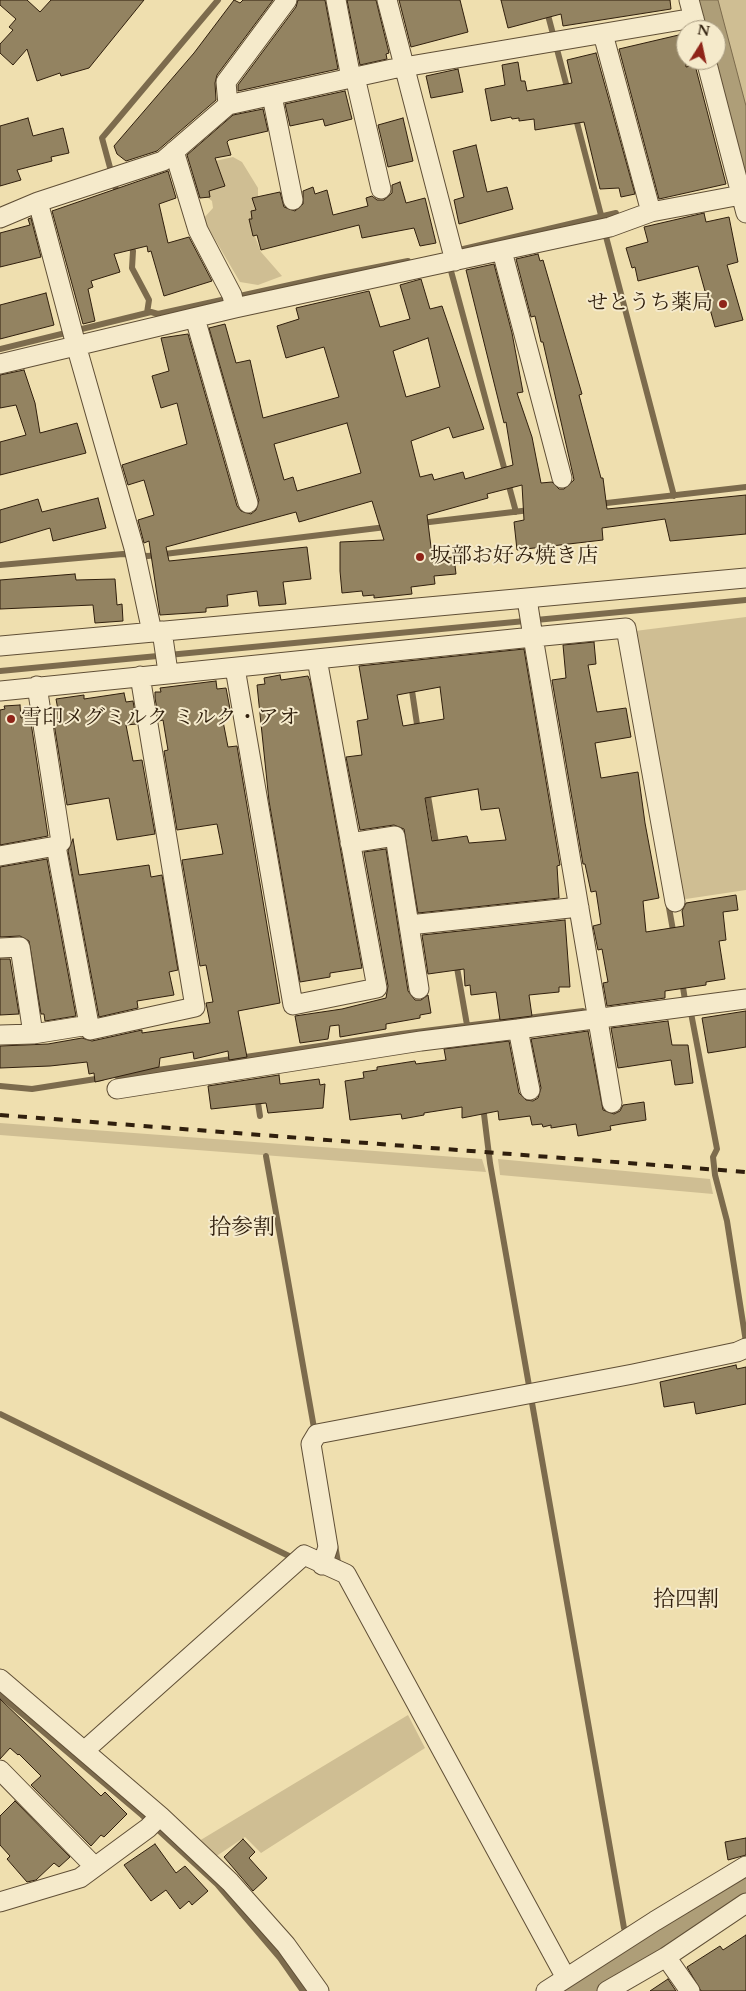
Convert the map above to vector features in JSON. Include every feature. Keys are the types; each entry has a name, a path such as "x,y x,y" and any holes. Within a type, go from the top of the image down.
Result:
{"street":[{"path":"228,105 226,82 287,0"},
{"path":"336,0 353,78 381,189"},
{"path":"387,0 453,254"},
{"path":"0,218 38,202 163,161 190,140 228,105 405,67 603,34 694,16"},
{"path":"603,34 651,212"},
{"path":"0,364 74,336 195,318 234,302 453,254 502,251 604,228 651,212 744,204 709,70"},
{"path":"272,96 293,200"},
{"path":"174,151 198,230 234,302"},
{"path":"38,202 135,553 160,634 168,669"},
{"path":"502,251 562,478"},
{"path":"195,318 248,503"},
{"path":"0,646 528,604 746,578"},
{"path":"528,604 612,1103"},
{"path":"0,691 140,676 168,669 235,668 532,634 626,628 675,902"},
{"path":"235,668 293,1005 377,988 317,659"},
{"path":"56,846 90,1030 195,1008 140,676"},
{"path":"0,856 56,846 61,842 37,686"},
{"path":"350,843 395,836 419,989"},
{"path":"409,925 579,907"},
{"path":"0,948 20,947 33,1034"},
{"path":"117,1089 421,1041 746,999"},
{"path":"0,1035 33,1034 89,1025"},
{"path":"518,1028 530,1090"},
{"path":"334,1570 328,1547 311,1444 317,1434 699,1360 737,1352 745,1348"},
{"path":"84,1751 304,1555 346,1574 526,1908 558,1983 746,1866"},
{"path":"0,1679 84,1751 154,1822 230,1882 286,1945 318,1991"},
{"path":"0,1770 94,1867"},
{"path":"0,1902 80,1878 154,1822"},
{"path":"607,1991 666,1957 746,1904"},
{"path":"666,1957 690,1991"}],"shaded area":[{"path":"696,0 718,0 723,20 701,20"},
{"path":"698,0 746,0 746,177 719,70 726,70 726,20 710,20"},
{"path":"726,30 746,106 746,182 718,70 726,70"},
{"path":"233,157 242,162 258,188 258,204 251,226 261,252 282,276 258,285 240,282 203,219 213,208 212,201 207,197 196,199 190,186 196,168"},
{"path":"746,617 746,890 679,900 635,631"},
{"path":"0,1123 482,1159 486,1172 0,1135"},
{"path":"498,1159 710,1179 713,1194 500,1175"},
{"path":"408,1715 425,1748 261,1853 245,1837 215,1857 199,1841"}],"building":[{"path":"0,0 27,0 40,12 51,0 144,0 89,68 61,76 60,73 37,81 27,49 13,65 0,53 0,44 13,30 9,27 16,19 0,5"},
{"path":"234,0 240,3 243,0 273,0 217,75 215,83 216,100 157,151 126,161 117,154 114,146 194,53"},
{"path":"298,0 325,0 338,69 238,91 238,85 296,7"},
{"path":"347,0 376,0 389,53 386,54 387,59 360,65"},
{"path":"399,0 460,0 468,32 411,47"},
{"path":"501,0 670,0 671,9 563,26 561,14 508,28"},
{"path":"676,36 676,70 696,70 726,184 659,199 619,49"},
{"path":"596,53 635,194 621,197 619,188 600,189 584,122 535,130 534,119 519,121 519,118 512,119 511,117 491,121 485,89 505,85 502,65 518,62 521,81 525,81 527,91 572,83 567,60"},
{"path":"458,69 463,92 431,98 426,76"},
{"path":"345,91 352,119 325,126 323,119 290,126 285,104"},
{"path":"263,109 268,131 229,140 227,142 231,155 215,158 225,186 209,191 210,197 200,198 187,155 233,115"},
{"path":"28,118 33,136 63,128 69,153 51,157 52,161 17,170 21,180 0,186 0,126"},
{"path":"403,118 413,161 388,167 378,125"},
{"path":"476,145 487,192 507,187 513,209 459,224 454,200 464,197 453,151"},
{"path":"168,171 176,198 159,204 168,243 189,237 212,281 164,296 151,251 148,252 147,246 114,254 120,272 91,281 93,287 88,289 95,321 83,324 52,211"},
{"path":"400,182 406,203 425,198 436,243 420,246 414,228 362,238 359,225 261,250 257,235 253,236 249,219 252,219 251,211 256,210 252,198 280,192 284,207 295,211 303,204 303,191 313,187 315,194 327,190 333,215 368,206 366,198 372,196 377,200 384,200 392,193 392,185"},
{"path":"704,213 706,222 729,217 738,262 727,265 743,320 715,327 698,266 638,281 635,267 632,268 626,248 648,242 644,227"},
{"path":"31,218 41,257 0,267 0,233 30,225 28,219"},
{"path":"538,254 540,261 543,260 582,394 579,395 601,478 603,478 607,509 746,495 746,534 670,541 665,519 602,528 603,540 517,550 514,522 524,520 522,485 487,494 488,498 427,515 432,555 435,555 435,559 454,557 456,574 434,576 435,584 411,587 412,594 374,598 374,595 363,596 362,591 342,593 340,542 384,540 372,501 299,522 296,512 166,547 169,561 307,547 311,579 283,582 286,604 259,606 257,591 227,595 228,606 206,608 206,612 160,615 149,541 144,543 138,520 154,515 144,480 128,485 122,465 187,444 177,403 161,408 152,376 169,371 161,338 188,334 237,506 241,511 251,514 256,510 259,500 209,328 225,324 236,363 250,360 263,418 339,397 324,347 286,358 277,326 299,319 296,308 369,291 380,327 410,319 400,285 421,279 430,309 442,306 484,429 453,438 449,427 411,441 420,477 432,474 434,480 463,472 465,479 513,465 506,422 504,423 466,270 494,264 512,333 523,392 517,393 532,437 541,483 552,482 559,489 564,489 574,480 543,342 541,342 535,316 531,317 516,259","holes":["428,338 440,387 406,397 393,351","347,423 361,473 297,491 293,477 284,480 274,444"]},
{"path":"46,293 54,325 0,339 0,305"},
{"path":"24,370 35,403 40,433 77,423 86,453 0,475 0,442 26,435 16,405 0,408 0,375"},
{"path":"98,498 106,528 53,541 50,528 0,543 0,510 38,499 42,512"},
{"path":"75,574 76,580 115,579 117,605 122,604 123,621 95,623 93,605 0,609 0,580"},
{"path":"594,642 596,664 588,665 597,712 626,708 631,737 595,743 601,778 638,772 659,898 643,901 646,932 684,926 682,911 686,903 736,895 738,910 723,912 726,940 719,941 725,979 706,982 706,985 665,991 665,998 607,1006 603,983 608,982 602,949 598,950 593,926 601,924 596,891 591,892 585,864 583,864 552,680 566,678 563,645"},
{"path":"524,649 560,865 557,866 559,898 418,913 404,829 394,825 360,830 346,757 362,755 357,721 368,719 359,666","holes":["440,687 444,719 403,726 397,695","478,789 481,810 499,808 506,840 469,843 467,836 432,841 425,798"]},
{"path":"280,675 281,680 308,676 310,681 362,968 330,973 330,977 300,982 269,801 257,685 265,684 264,678"},
{"path":"216,681 217,689 226,688 231,714 222,716 228,747 237,746 280,1003 238,1011 247,1057 229,1060 228,1051 194,1059 193,1052 160,1058 159,1067 95,1082 94,1073 89,1074 87,1062 0,1068 0,1046 48,1044 82,1038 92,1041 142,1030 142,1033 210,1023 206,1003 213,1002 206,965 200,966 182,860 223,854 217,824 177,830 164,751 168,750 163,720 159,721 155,692 161,692 160,688"},
{"path":"124,693 126,702 133,701 137,724 126,725 133,761 142,760 155,834 117,840 109,798 67,805 52,711 58,710 56,699 84,695 84,699"},
{"path":"20,705 21,718 30,716 48,836 0,845 0,710 5,709 4,706"},
{"path":"73,839 79,875 149,865 151,877 162,875 178,970 169,972 174,995 137,1001 138,1008 99,1017 68,851"},
{"path":"386,849 408,991 415,1000 421,1000 428,995 431,1013 420,1015 420,1018 386,1024 386,1029 340,1037 339,1025 330,1026 328,1039 300,1043 295,1016 342,1009 386,998 388,986 364,852"},
{"path":"47,859 76,1016 45,1021 44,1014 41,1014 29,941 20,936 0,937 0,867"},
{"path":"565,920 570,987 559,987 559,992 529,995 532,1016 500,1020 496,992 471,995 470,985 465,986 464,969 428,974 422,935"},
{"path":"0,959 10,959 19,1014 0,1015"},
{"path":"746,1011 746,1047 708,1053 702,1018"},
{"path":"668,1021 672,1045 688,1045 693,1083 675,1085 671,1060 618,1068 611,1028"},
{"path":"588,1031 603,1110 614,1114 620,1111 623,1105 644,1102 646,1120 610,1126 611,1130 578,1136 576,1124 551,1128 551,1125 543,1127 542,1124 532,1125 530,1116 499,1120 498,1111 462,1118 462,1107 424,1113 424,1115 402,1119 401,1114 350,1120 345,1081 364,1078 363,1072 377,1070 377,1067 415,1061 416,1064 446,1060 444,1049 509,1041 519,1093 526,1100 533,1101 538,1098 541,1088 531,1039"},
{"path":"279,1075 280,1084 319,1079 320,1085 325,1084 323,1108 268,1113 266,1103 211,1109 208,1086"},
{"path":"736,1365 737,1369 746,1367 746,1404 696,1414 694,1402 664,1407 660,1382"},
{"path":"0,1699 101,1796 105,1792 127,1814 104,1837 101,1835 91,1846 31,1785 41,1776 19,1754 10,1748 0,1759"},
{"path":"15,1801 70,1857 59,1867 54,1863 36,1880 27,1882 7,1859 10,1856 0,1845 0,1816"},
{"path":"746,1838 746,1855 728,1860 725,1842"},
{"path":"243,1839 255,1852 249,1858 267,1878 253,1891 224,1857"},
{"path":"155,1844 176,1873 185,1866 208,1891 192,1905 189,1901 180,1909 166,1890 151,1901 124,1865"},
{"path":"746,1935 746,1991 701,1991 687,1967 720,1946 723,1950"},
{"path":"668,1979 676,1991 650,1991"}],"waterway":[{"path":"118,197 102,138 218,0"},
{"path":"544,0 568,91"},
{"path":"575,115 602,219"},
{"path":"455,251 616,213"},
{"path":"604,229 674,496"},
{"path":"130,243 133,251 132,268 149,300 147,313"},
{"path":"0,349 151,312 158,314 408,261"},
{"path":"451,271 516,512"},
{"path":"598,504 746,487"},
{"path":"421,523 530,510"},
{"path":"0,565 123,554 148,556 386,527"},
{"path":"0,671 746,600"},
{"path":"411,684 418,731"},
{"path":"427,790 437,849"},
{"path":"668,902 674,936"},
{"path":"456,962 467,1025"},
{"path":"682,981 685,1000"},
{"path":"117,1076 401,1034 583,1011"},
{"path":"691,1013 717,1149 713,1157 715,1175 727,1221 746,1342"},
{"path":"0,1086 32,1089 102,1078"},
{"path":"257,1096 260,1116"},
{"path":"483,1106 490,1163 624,1928 638,1950"},
{"path":"266,1156 314,1428"},
{"path":"0,1414 295,1559"},
{"path":"335,1545 339,1568"},
{"path":"0,1695 142,1815 217,1884 280,1958 303,1991"},
{"path":"573,1991 746,1880"},
{"path":"609,1968 613,1974"}],"railway":[{"path":"0,1115 746,1172"}],"place":[{"name":"せとうち薬局","path":"723,304"},
{"name":"坂部お好み焼き店","path":"420,557"},
{"name":"雪印メグミルク ミルク・アオ","path":"11,719"}],"district":[{"name":"拾参割","path":"242,1229"},
{"name":"拾四割","path":"686,1601"}]}
